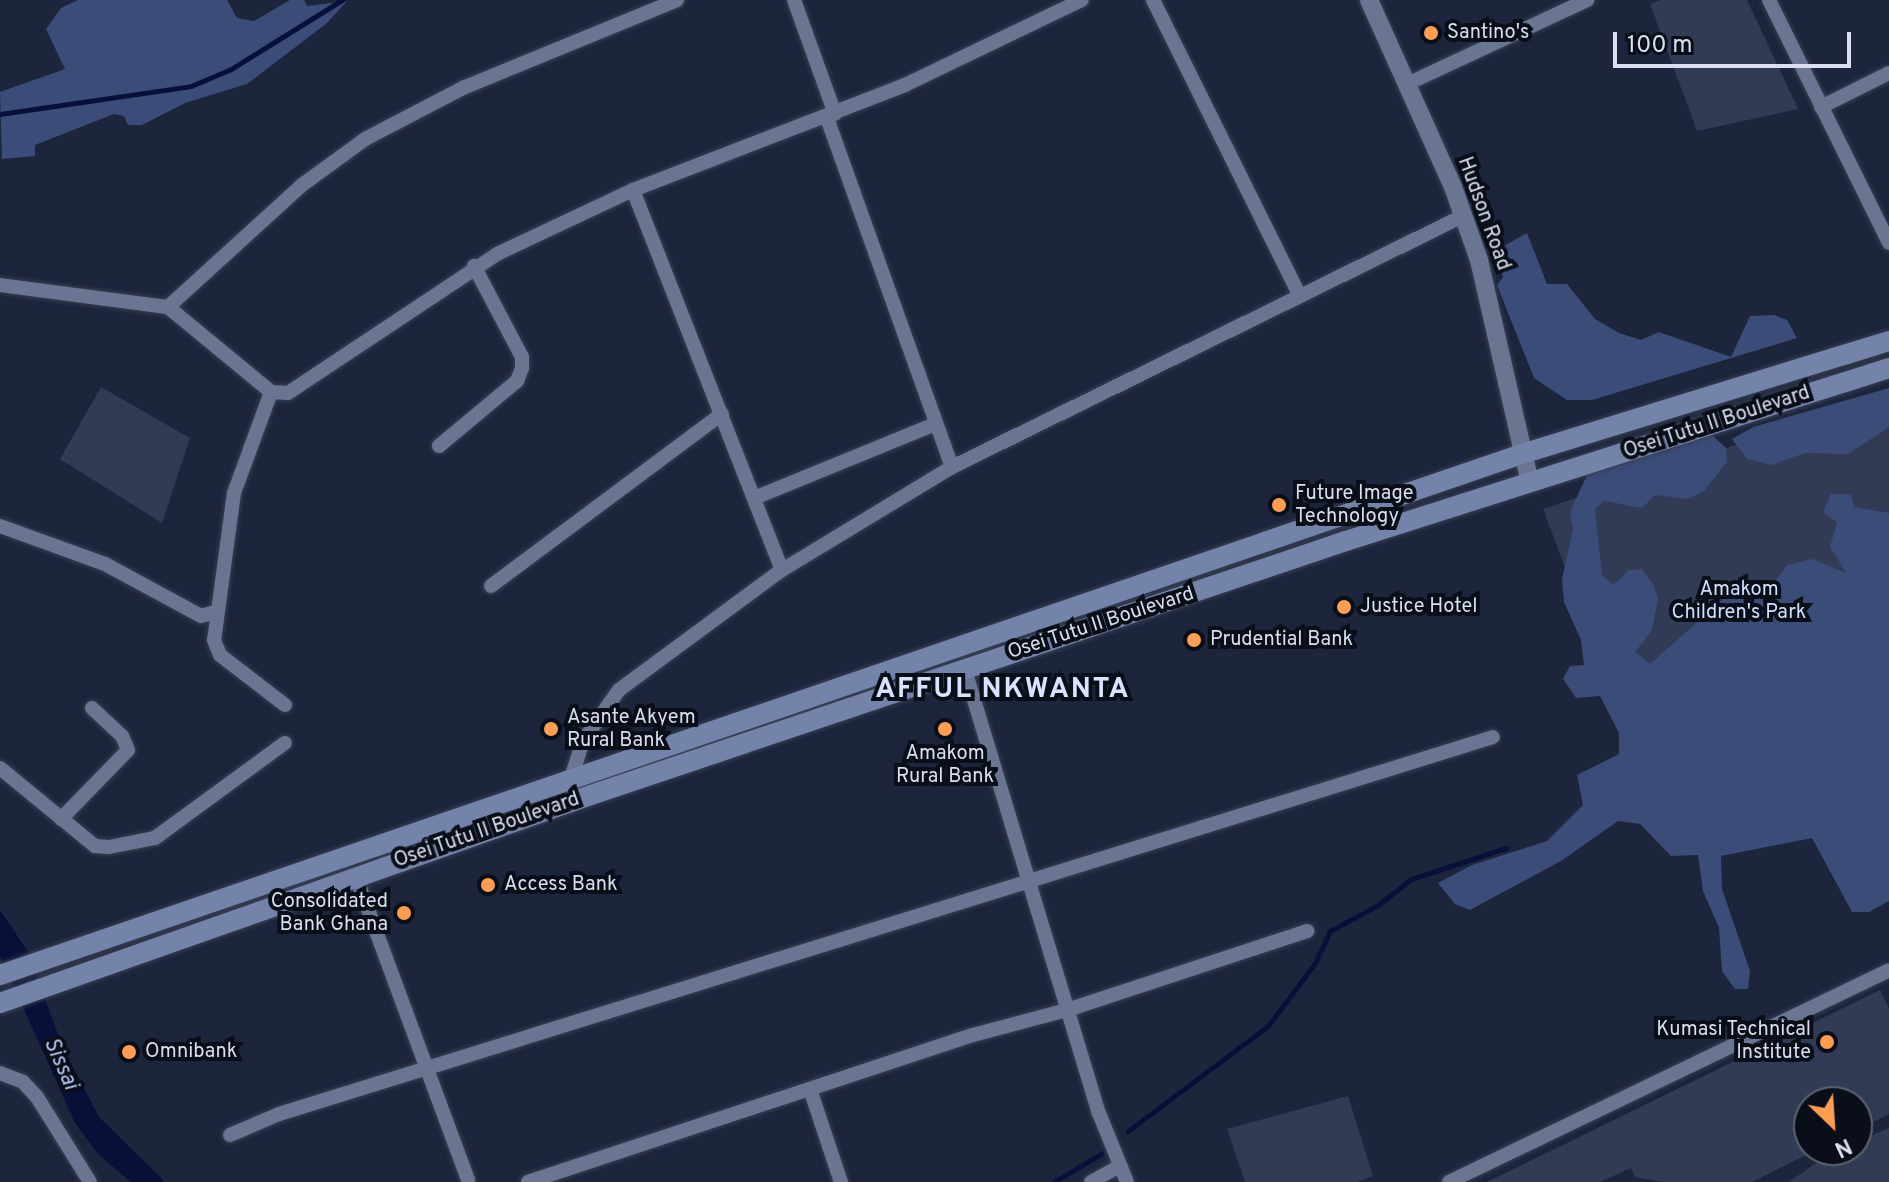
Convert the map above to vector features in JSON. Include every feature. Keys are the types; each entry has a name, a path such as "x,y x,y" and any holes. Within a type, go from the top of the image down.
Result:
{"main road":[{"name":"Osei Tutu II Boulevard","path":"0,975 1525,453 1889,341"},
{"name":"Osei Tutu II Boulevard","path":"0,1003 356,877 965,670 1530,482 1889,368"}],"street":[{"path":"794,0 952,467"},
{"path":"0,285 168,307 271,392 297,390 474,266 633,190 831,116 1082,0"},
{"path":"1153,0 1299,294"},
{"name":"Hudson Road","path":"1369,0 1463,216 1493,308 1530,482"},
{"path":"1407,84 1587,0"},
{"path":"1769,0 1886,241"},
{"path":"168,307 302,185 365,139 465,87 674,1"},
{"path":"1821,107 1889,73"},
{"path":"633,190 782,570"},
{"path":"571,778 583,741 619,690 782,570 952,467 1463,216"},
{"path":"439,446 517,381 522,368 522,357 474,266"},
{"path":"271,392 234,493 215,612 214,640 220,655 285,705"},
{"path":"491,586 722,414"},
{"path":"754,498 935,424"},
{"path":"0,526 105,564 201,616 215,612"},
{"path":"965,670 1031,880 1067,1010 1127,1182"},
{"path":"61,819 128,750 122,736 92,708"},
{"path":"230,1135 279,1114 1493,737"},
{"path":"0,768 95,846 155,838 285,743"},
{"path":"356,877 468,1180"},
{"path":"528,1182 811,1092 973,1035 1067,1010 1307,931"},
{"path":"1449,1182 1889,970"},
{"path":"0,1073 23,1082 37,1097 90,1182"},
{"path":"811,1092 841,1182"},
{"path":"1091,1182 1120,1166"}],"green space":[{"path":"78,0 227,0 237,18 254,21 290,0 304,0 307,6 347,1 327,23 247,84 185,103 142,125 128,125 124,116 114,114 35,145 35,156 2,159 0,92 65,69 46,29 61,8"},
{"path":"1661,0 1747,0 1798,109 1697,131 1650,4"},
{"path":"1527,233 1547,284 1567,284 1595,319 1619,333 1641,340 1659,332 1731,357 1750,316 1774,315 1787,320 1797,338 1592,400 1567,400 1534,378 1497,285 1503,277 1495,251"},
{"path":"101,387 190,438 162,523 60,459"},
{"path":"1889,388 1889,427 1848,454 1805,453 1772,465 1747,459 1732,439 1753,427"},
{"name":"Amakom Children's Park","path":"1889,394 1889,788 1671,849 1543,509"},
{"name":"Amakom Children's Park","path":"1712,435 1726,448 1727,462 1704,491 1688,499 1655,495 1642,508 1605,501 1595,509 1602,575 1613,585 1629,570 1642,569 1653,584 1658,599 1652,630 1635,652 1650,664 1743,582 1770,588 1787,565 1812,559 1846,573 1830,547 1837,522 1823,512 1831,494 1851,494 1854,507 1889,513 1889,901 1869,912 1852,912 1812,838 1721,856 1722,889 1750,971 1748,989 1735,989 1722,971 1719,928 1703,891 1698,855 1671,856 1640,824 1618,821 1561,861 1470,910 1455,904 1438,883 1472,865 1547,841 1583,805 1577,775 1619,754 1619,733 1600,696 1576,698 1563,679 1570,666 1584,665 1581,640 1564,602 1562,579 1573,529 1570,512 1587,475 1641,458 1656,448"},
{"name":"Kumasi Technical Institute","path":"1880,990 1889,1009 1889,1114 1873,1122 1873,1086 1793,1086 1793,1162 1752,1182 1663,1182 1635,1177 1631,1168 1600,1182 1487,1182"},
{"path":"1348,1096 1373,1176 1358,1182 1245,1182 1227,1129"},
{"path":"1889,1128 1889,1182 1789,1182 1812,1166 1873,1166 1873,1135"}],"water":[{"name":"Sissai","path":"0,910 27,950 63,1048 99,1117 165,1182 131,1182 99,1155 75,1123 0,956"}],"waterway":[{"path":"0,114 191,86 231,69 342,0"},
{"path":"1128,1131 1268,1026 1315,963 1330,931 1378,905 1411,879 1506,848"},
{"path":"1054,1182 1102,1153"}],"place":[{"name":"Santino's","path":"1431,33"},
{"name":"Future Image Technology","path":"1279,505"},
{"name":"Justice Hotel","path":"1344,607"},
{"name":"Prudential Bank","path":"1194,640"},
{"name":"Asante Akyem Rural Bank","path":"551,729"},
{"name":"Amakom Rural Bank","path":"945,729"},
{"name":"Access Bank","path":"488,885"},
{"name":"Consolidated Bank Ghana","path":"404,913"},
{"name":"Kumasi Technical Institute","path":"1827,1042"},
{"name":"Omnibank","path":"129,1052"}],"district":[{"name":"AFFUL NKWANTA","path":"1003,690"}]}
